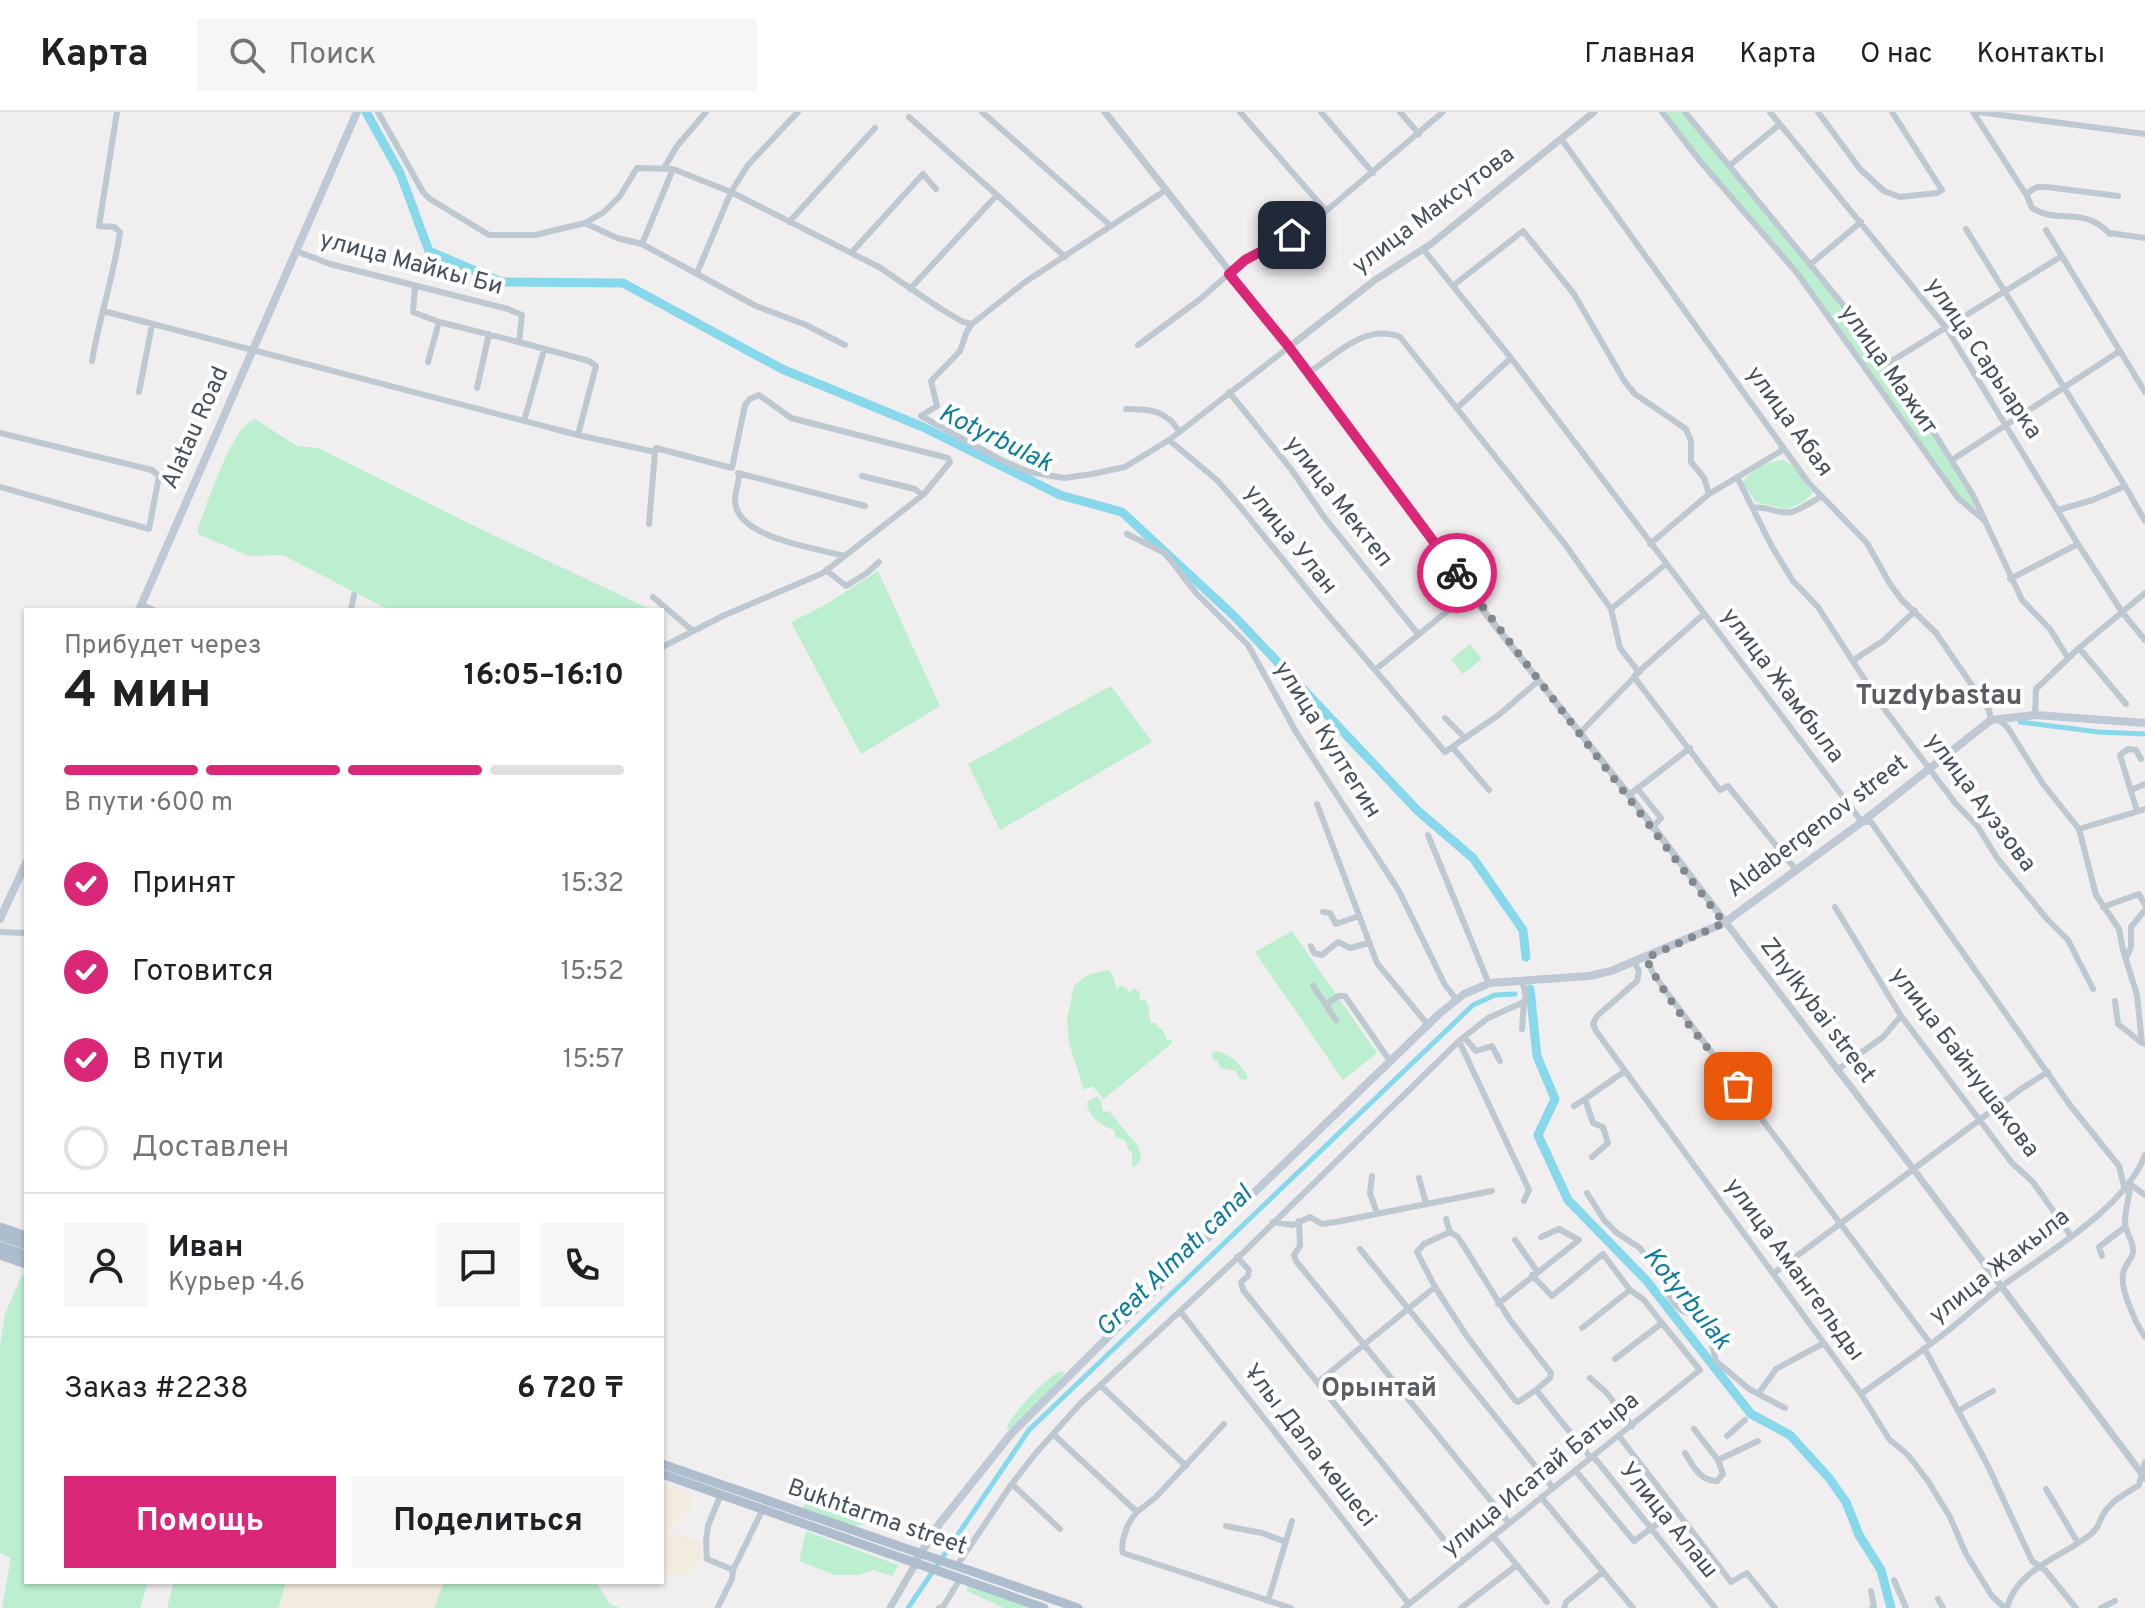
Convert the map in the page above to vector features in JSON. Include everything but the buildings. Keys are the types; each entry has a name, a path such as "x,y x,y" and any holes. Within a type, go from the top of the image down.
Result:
{"main road":[{"name":"Alatau Road","path":"140,608 357,112"},
{"path":"1995,719 2035,715 2145,723"},
{"name":"Aldabergenov street","path":"919,1560 940,1523 1011,1434 1200,1245 1390,1061 1461,997 1489,984 1589,976 1646,958 1724,923 1995,719"},
{"path":"0,919 24,867"},
{"path":"0,1227 24,1235"},
{"path":"0,1236 24,1244"},
{"path":"0,1246 24,1254"},
{"path":"0,1255 24,1263"},
{"name":"Bukhtarma street","path":"664,1465 721,1494 763,1509 805,1518"},
{"name":"Bukhtarma street","path":"664,1474 678,1475 805,1518 919,1560 960,1579 1044,1608"},
{"name":"Bukhtarma street","path":"919,1560 934,1558 1078,1608"}],"street":[{"path":"92,361 98,325 113,276 120,232 114,227 99,226 117,112"},
{"path":"378,112 423,192 489,235 535,235 585,223 614,203 637,168 673,169 731,192 852,252 963,322 972,324 1004,297 1166,190"},
{"path":"664,168 677,146 706,112"},
{"path":"697,273 731,192 748,165 798,112"},
{"path":"982,112 1111,226"},
{"name":"Zhylkybai street","path":"1105,112 1289,347 1538,681 1629,795 2144,1476"},
{"path":"1240,112 1326,211"},
{"path":"1321,112 1373,173"},
{"path":"1400,112 1419,134"},
{"path":"1138,345 1245,260 1292,235 1326,211 1443,112"},
{"name":"улица Мажит","path":"1662,112 1797,273 1958,498 1988,523 2010,579 2022,600 2050,629 2068,658"},
{"path":"1685,112 1890,362 1988,523"},
{"name":"улица Сарыарка","path":"1770,112 1947,329 2078,544 2122,612 2145,640"},
{"path":"1818,112 1876,186 1900,197 1937,193 1942,190 1892,112"},
{"path":"1976,112 2145,134"},
{"path":"1976,112 2032,208 2087,217 2100,223 2110,234 2145,238"},
{"name":"улица Максутова","path":"972,324 960,351 931,381 938,404 921,416 1029,472 1064,478 1125,467 1169,440 1375,280 1423,249 1592,113"},
{"path":"909,117 1065,257"},
{"path":"1729,166 1780,124"},
{"path":"789,222 875,128"},
{"name":"улица Абая","path":"1562,140 1808,482 1867,543 1901,599 1936,633 1995,719 2008,728 2043,784 2079,829 2096,895 2119,929 2137,995 2144,1044"},
{"path":"642,244 673,169"},
{"path":"852,252 923,174 936,189"},
{"path":"2026,194 2037,187 2047,187 2118,196"},
{"path":"910,289 997,195"},
{"path":"1811,264 1861,222"},
{"path":"585,223 617,238 642,244 756,306 806,325 845,345"},
{"path":"1966,229 2145,521"},
{"path":"2046,230 2145,392"},
{"path":"1454,285 1523,231 1574,294 1625,382 1635,394 1686,429 1691,441 1691,462 1704,478 1709,494"},
{"name":"улица Жамбыла","path":"1423,249 1511,358 1862,822 1871,822 2070,1105 2119,1166 2128,1187"},
{"name":"улица Майкы Би","path":"296,251 330,264 508,309 522,315 519,342"},
{"path":"1890,362 2062,256"},
{"path":"415,286 413,312 439,322 589,361 596,366 578,435"},
{"path":"103,311 654,452"},
{"path":"428,362 439,322"},
{"path":"139,392 152,325"},
{"path":"1308,373 1362,337 1375,332 1400,337 1564,543 1611,609 1620,648 1638,671 1634,677"},
{"path":"477,388 489,334"},
{"path":"524,421 544,350"},
{"path":"1934,466 2120,351"},
{"path":"1457,408 1511,358"},
{"name":"улица Мектеп","path":"1229,392 1418,634"},
{"path":"664,646 826,570 922,495 950,462 948,458 791,418 759,395 745,405 732,468"},
{"path":"1126,409 1153,409 1165,416 1179,431"},
{"path":"0,433 152,470 159,476 149,529 0,487"},
{"name":"улица Улан","path":"1169,440 1217,480 1445,752 1453,748"},
{"path":"1650,544 1709,494 1781,451 1782,445"},
{"path":"649,524 656,448 732,468 739,475 865,506"},
{"path":"739,475 735,501 738,511 757,531 844,556"},
{"path":"862,476 915,489 922,495"},
{"name":"улица Ауэзова","path":"1737,477 1793,581 1818,607 1879,702 1956,804 1978,827 1997,858 2068,940 2093,989"},
{"path":"1958,498 1964,480"},
{"path":"2058,510 2125,486"},
{"path":"1753,508 1762,506 1774,511 1791,512 1822,496"},
{"name":"улица Култегин","path":"1127,534 1165,553 1196,593 1248,645 1296,732 1399,891 1445,985 1461,997"},
{"path":"2010,579 2078,544"},
{"path":"826,570 846,586 879,562"},
{"path":"1611,609 1666,564"},
{"path":"1375,670 1471,592"},
{"path":"2035,715 2036,689 2145,593"},
{"path":"351,608 354,595"},
{"path":"653,597 693,631"},
{"path":"1854,660 1884,640 1915,611"},
{"path":"1579,734 1634,677 1704,614"},
{"path":"2079,648 2126,704"},
{"path":"1634,677 1720,790 1728,786 1796,870"},
{"path":"1489,790 1453,748 1538,681"},
{"path":"1445,718 1465,738"},
{"path":"1629,795 1690,748"},
{"path":"2137,811 2124,777 2120,755 2128,749 2136,750 2141,759"},
{"path":"2131,790 2145,784"},
{"path":"1637,788 1661,818 1652,828"},
{"path":"1317,804 1377,963 1428,1025"},
{"path":"2079,829 2145,809"},
{"path":"1428,835 1489,984"},
{"path":"2103,907 2139,894 2145,907 2131,927 2131,947 2126,958"},
{"name":"улица Байнушакова","path":"1835,907 1901,1016 2012,1163 2033,1182 2071,1236"},
{"path":"1323,912 1330,913 1336,924 1359,916"},
{"path":"0,932 24,933"},
{"path":"1311,946 1314,953 1322,955 1338,942 1350,948 1369,943"},
{"path":"1646,958 1668,994 1839,1222 1927,1346 1986,1462 2025,1549 2076,1608"},
{"name":"улица Амангельды","path":"1634,962 1639,971 1637,981 1597,1016 1593,1024 1861,1394 1889,1439 1908,1455 1928,1481 1950,1517 1966,1554 1992,1596 2006,1608"},
{"path":"1522,979 1526,996 1522,1029"},
{"path":"1313,986 1336,1020"},
{"path":"1327,1004 1338,996 1345,996 1390,1061"},
{"path":"954,1566 1012,1484 1053,1434 1100,1385 1461,1039 1488,1018 1524,1001"},
{"path":"2115,1001 2118,1024 2144,1044"},
{"path":"1837,1070 1883,1037 1901,1016"},
{"path":"1461,1039 1476,1051 1492,1046 1500,1061"},
{"path":"1461,1039 1520,1165 1529,1190 1524,1201"},
{"path":"1574,1106 1625,1071"},
{"path":"1774,1273 1839,1222 2048,1072"},
{"path":"1585,1099 1593,1123 1603,1127 1608,1139 1608,1143 1592,1157"},
{"name":"улица Жакыла","path":"1861,1394 2071,1236 2128,1187 2145,1155"},
{"path":"1372,1176 1370,1193 1377,1213"},
{"path":"1419,1178 1426,1203"},
{"path":"2145,1195 2128,1187 2125,1227 2133,1253 2123,1271 2122,1286 2129,1299 2134,1321 2145,1337"},
{"path":"1273,1222 1293,1225 1310,1217 1322,1224 1492,1191"},
{"path":"1587,1193 1604,1220 1640,1248 1665,1283 1665,1290 1673,1301 1684,1312 1706,1319 1716,1361 1749,1389 1785,1408"},
{"path":"1446,1219 1450,1232 1458,1237 1498,1304 1551,1373 1550,1378 1518,1402 1479,1354 1435,1287 1417,1252 1424,1244 1450,1232"},
{"path":"1299,1221 1300,1246 1294,1255 1296,1261 1509,1523"},
{"path":"2102,1256 2099,1247 2125,1227"},
{"path":"1498,1304 1579,1240 1559,1229 1541,1237"},
{"path":"1515,1240 1552,1296 1603,1254 1630,1290 1644,1300 1662,1323 1615,1359"},
{"path":"1360,1249 1553,1488"},
{"path":"1237,1257 1249,1270 1248,1276 1241,1282 1243,1290 1462,1562"},
{"path":"1318,1382 1435,1287"},
{"path":"1582,1328 1630,1290"},
{"name":"Ұлы Дала көшесі","path":"1180,1311 1407,1606"},
{"name":"улица Исатай Батыра","path":"1407,1606 1700,1370 1662,1323"},
{"path":"1759,1393 1776,1369 1824,1343"},
{"path":"1590,1378 1606,1392 1632,1426"},
{"path":"1100,1385 1186,1466"},
{"name":"Улица Алаш","path":"1536,1390 1653,1528 1715,1608"},
{"path":"1958,1411 1993,1391"},
{"path":"1727,1436 1745,1420"},
{"path":"1224,1424 1186,1466 1137,1512 1128,1525 1121,1548 1123,1553 1291,1608"},
{"path":"1685,1453 1700,1475 1709,1481 1717,1481 1723,1474 1718,1460 1694,1429"},
{"path":"1053,1434 1137,1512"},
{"path":"1619,1436 1731,1582 1747,1573 1775,1608"},
{"path":"1718,1460 1758,1441"},
{"path":"2006,1608 2037,1566 2093,1533 2113,1502 2139,1485 2144,1476 2145,1462 2132,1461"},
{"path":"1575,1470 1634,1541 1675,1511"},
{"path":"1012,1484 1060,1529"},
{"path":"2046,1489 2078,1543"},
{"path":"721,1494 708,1526 706,1555 709,1561 733,1570"},
{"path":"1541,1497 1633,1608"},
{"path":"718,1607 763,1509"},
{"path":"1268,1601 1292,1521"},
{"path":"1226,1526 1262,1533 1286,1542"},
{"path":"1493,1536 1547,1602"},
{"path":"890,1608 919,1560"},
{"path":"1461,1608 1517,1565"},
{"path":"1564,1608 1566,1602 1603,1572"},
{"path":"939,1608 943,1607 960,1579"},
{"path":"1894,1580 1906,1608"},
{"path":"1871,1591 1872,1608"},
{"path":"1938,1599 1943,1608"},
{"path":"2101,1608 2115,1601"}],"green space":[{"path":"1662,112 1686,112 1888,362 1973,495 1976,515 1964,504 1796,274"},
{"path":"255,419 297,446 318,448 648,608 385,608 283,555 249,556 198,534 221,467 246,424"},
{"path":"1784,460 1793,466 1813,493 1803,502 1787,509 1756,502 1742,482 1761,466"},
{"path":"878,571 940,706 861,754 791,622"},
{"path":"1470,644 1482,659 1463,674 1451,659"},
{"path":"1111,686 1152,742 1000,830 968,764"},
{"path":"1292,931 1377,1053 1343,1080 1255,952"},
{"path":"1108,970 1117,989 1120,985 1129,993 1134,988 1140,993 1139,1000 1145,999 1150,1009 1151,1023 1156,1023 1167,1040 1172,1039 1172,1043 1104,1099 1092,1086 1084,1090 1069,1043 1067,1019 1074,986 1087,975"},
{"path":"1214,1051 1234,1060 1248,1077 1240,1079 1236,1071 1220,1068 1218,1061 1213,1060"},
{"path":"1097,1096 1103,1112 1109,1111 1138,1146 1141,1158 1135,1167 1132,1166 1132,1152 1125,1140 1116,1137 1114,1130 1092,1116 1087,1102"},
{"path":"24,1276 24,1584 147,1584 140,1608 2,1608 11,1558 0,1553 0,1345 5,1314"},
{"path":"1062,1371 1064,1374 1061,1378 1012,1429 1006,1429 1030,1396"},
{"path":"809,1500 820,1503 826,1510 867,1523 853,1526 805,1510 803,1506"},
{"path":"806,1531 898,1565 893,1576 873,1570 859,1575 835,1575 799,1561"},
{"path":"173,1584 285,1584 279,1607 275,1608 167,1608"},
{"path":"443,1584 597,1584 610,1604 620,1608 434,1608"},
{"path":"967,1586 1040,1608 1004,1608 967,1591"}],"sand":[{"path":"664,1484 687,1491 693,1506 668,1532 700,1542 701,1552 692,1571 664,1572"},
{"path":"285,1584 443,1584 434,1608 275,1608 279,1606"}],"waterway":[{"name":"Kotyrbulak","path":"366,112 400,173 429,251 501,282 623,283 782,369 923,427 1060,495 1122,512 1234,616 1418,811 1473,858 1523,930 1526,957"},
{"name":"Great Almatı canal","path":"2020,722 2098,732 2145,734"},
{"name":"Kotyrbulak","path":"1530,989 1537,1056 1555,1099 1538,1135 1568,1200 1646,1280 1751,1414 1790,1435 1829,1478 1846,1502 1859,1535 1881,1570 1891,1608"},
{"name":"Great Almatı canal","path":"908,1608 1029,1430 1473,1005 1495,995 1515,994"}],"way so far":[{"path":"1457,573 1724,923 1646,958 1668,994 1738,1086"}],"district":[{"name":"Tuzdybastau","path":"1939,697"},
{"name":"Орынтай","path":"1379,1389"}],"route":[{"path":"1292,235 1245,260 1229,274 1289,347 1457,573"}]}
